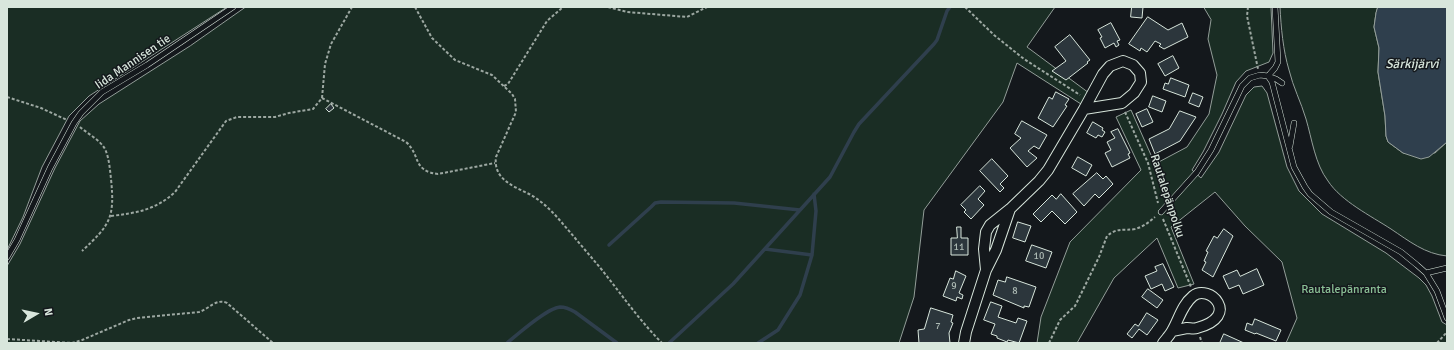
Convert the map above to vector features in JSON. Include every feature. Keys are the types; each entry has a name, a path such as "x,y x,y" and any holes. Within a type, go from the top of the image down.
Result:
{"street":[{"path":"986,270 984,249 986,232 996,219 1010,209 1039,181 1048,170 1103,74 1110,66 1123,61 1133,65 1140,73 1141,82 1134,93 1122,103 1097,106 1086,105"},
{"path":"964,343 966,332 986,270 996,250 1010,209"},
{"path":"1163,343 1172,331 1184,306 1194,295 1202,294 1213,296 1219,304 1220,311 1215,320 1196,329 1186,328 1172,331"}],"lane":[{"name":"Iida Mannisen tie","path":"7,257 18,240 50,168 80,113 102,92 147,65 233,7"},
{"path":"1268,76 1278,62 1279,53 1275,7"},
{"path":"1161,212 1197,172 1212,150 1242,86 1250,78 1260,75 1268,76 1282,83"},
{"path":"1268,76 1272,82 1296,172 1310,194 1331,212 1411,259 1426,273 1437,291 1447,318"},
{"path":"1290,148 1294,123"},
{"path":"1426,273 1447,268"}],"path":[{"path":"111,216 138,212 153,207 168,198 175,192 226,121 237,117 268,118 313,109 322,98 325,64 330,44 352,7"},
{"path":"415,7 432,38 455,60 492,75 515,99 516,112 496,157 495,162 497,172 509,184 536,198 548,207 602,270 632,310 662,343"},
{"path":"504,86 508,84 547,21 563,7"},
{"path":"608,7 628,12 687,17 707,7"},
{"path":"965,7 994,35 1024,60 1086,105"},
{"path":"1248,7 1247,16 1260,75"},
{"path":"7,97 41,108 74,123 101,144 105,150 111,182 111,216 100,234 82,251"},
{"path":"322,98 406,142 412,147 422,169 429,173 438,174 495,162"},
{"name":"Rautalepänpolku","path":"1122,103 1148,163 1161,212 1194,295"},
{"path":"1049,343 1060,320 1075,306 1107,236 1120,229 1137,228 1147,224 1161,212"},
{"path":"7,339 72,343 137,318 199,312 205,310 218,301 223,301 228,303 273,343"},
{"path":"1437,343 1447,332"}],"green space":[{"path":"7,7 227,7 89,96 69,116 42,167 23,217 7,250"},
{"path":"246,7 1055,7 1027,47 1089,93 1081,104 1017,63 1003,102 924,210 914,297 899,343 7,343 7,266 20,244 55,168 80,121 99,104 190,46"},
{"name":"Rautalepänranta","path":"1204,7 1271,7 1273,53 1269,62 1246,71 1236,82 1203,152 1192,170 1201,178 1219,152 1246,95 1254,87 1262,86 1267,93 1287,167 1299,191 1322,214 1386,253 1426,285 1442,322 1447,325 1447,343 1286,343 1297,318 1282,262 1245,226 1215,192 1171,227 1194,284 1178,288 1157,238 1114,278 1077,343 1037,343 1041,317 1070,242 1141,170 1116,117 1131,110 1155,164 1187,147 1209,114 1217,75 1208,39 1211,20"},
{"path":"1280,7 1378,7 1374,27 1379,48 1378,72 1388,142 1403,153 1435,153 1447,142 1447,256 1424,250 1357,208 1348,202 1328,181 1320,167 1314,151 1306,119 1287,62"}],"water":[{"name":"Särkijärvi","path":"1378,7 1447,7 1447,142 1429,157 1421,159 1403,153 1388,142 1378,72 1379,48 1374,27"}],"building":[{"path":"1132,7 1143,7 1142,18 1131,17"},
{"path":"1148,17 1168,30 1182,23 1188,37 1164,49 1159,46 1161,44 1155,41 1147,52 1141,48 1140,51 1129,44"},
{"path":"1111,23 1120,40 1117,41 1119,45 1116,47 1114,43 1105,48 1098,30"},
{"path":"1070,35 1090,60 1066,80 1052,71 1066,61 1055,47"},
{"path":"1173,56 1179,68 1165,76 1158,64"},
{"path":"1171,78 1189,85 1185,97 1163,89 1165,83 1168,84"},
{"path":"1056,92 1069,99 1065,105 1067,106 1053,127 1038,118 1049,97 1052,99"},
{"path":"1193,93 1203,97 1199,107 1189,103"},
{"path":"1153,96 1166,101 1162,112 1149,107"},
{"path":"331,104 334,108 329,112 326,109"},
{"path":"1147,109 1153,122 1142,127 1136,114"},
{"path":"1180,111 1196,117 1180,141 1155,154 1149,139 1169,129"},
{"path":"1022,121 1047,135 1039,149 1034,146 1028,151 1037,158 1027,167 1010,148 1021,138 1015,134"},
{"path":"1093,122 1103,128 1102,130 1105,132 1102,137 1098,135 1096,138 1087,133"},
{"path":"1118,129 1130,153 1128,154 1130,158 1112,167 1105,153 1111,150 1107,142 1115,138 1111,132"},
{"path":"1078,157 1092,165 1086,176 1072,168"},
{"path":"992,159 1008,176 1000,184 1004,188 1000,192 980,171"},
{"path":"1097,173 1103,179 1106,176 1113,184 1099,198 1095,194 1084,206 1073,194"},
{"path":"980,186 985,191 978,199 984,205 971,219 964,212 966,210 961,205"},
{"path":"1061,194 1077,212 1065,224 1052,211 1041,222 1033,214 1052,195 1056,199"},
{"path":"1018,222 1031,226 1025,242 1013,238"},
{"path":"957,227 961,227 961,238 968,238 968,255 951,255 951,238 957,238"},
{"path":"1224,229 1233,236 1213,277 1202,270 1206,262 1204,261 1208,252 1206,251 1214,236 1217,238"},
{"path":"1032,245 1052,252 1046,268 1026,261"},
{"path":"1163,264 1174,287 1165,291 1162,284 1151,289 1145,276 1157,271 1155,267"},
{"path":"1257,269 1264,285 1243,294 1239,285 1229,289 1223,276 1237,270 1240,276"},
{"path":"956,271 966,276 959,293 963,295 962,299 957,297 956,301 943,296 950,278 953,279"},
{"path":"1007,277 1036,287 1029,307 1024,306 1024,308 993,295 998,280 1005,282"},
{"path":"1148,289 1163,300 1157,308 1142,297"},
{"path":"991,302 1002,306 998,317 1016,323 1018,318 1027,321 1019,343 1008,340 1007,342 991,334 995,324 984,320"},
{"path":"931,308 953,315 951,322 953,323 949,333 950,343 919,343 918,330 924,329"},
{"path":"1147,313 1158,320 1147,335 1139,329 1132,338 1127,334 1135,324 1138,326"},
{"path":"1255,319 1281,330 1276,341 1245,330 1247,323 1252,325"},
{"path":"1224,334 1244,343 1220,343"}],"waterway":[{"path":"669,343 733,284 830,177 859,124 937,40 947,11 950,7"},
{"path":"758,343 778,330 800,295 812,255 816,211 814,194"},
{"path":"609,245 655,203 734,203 800,210"},
{"path":"765,249 812,255"},
{"path":"507,343 540,316 554,308 560,307 568,308 575,312 617,343"}]}
